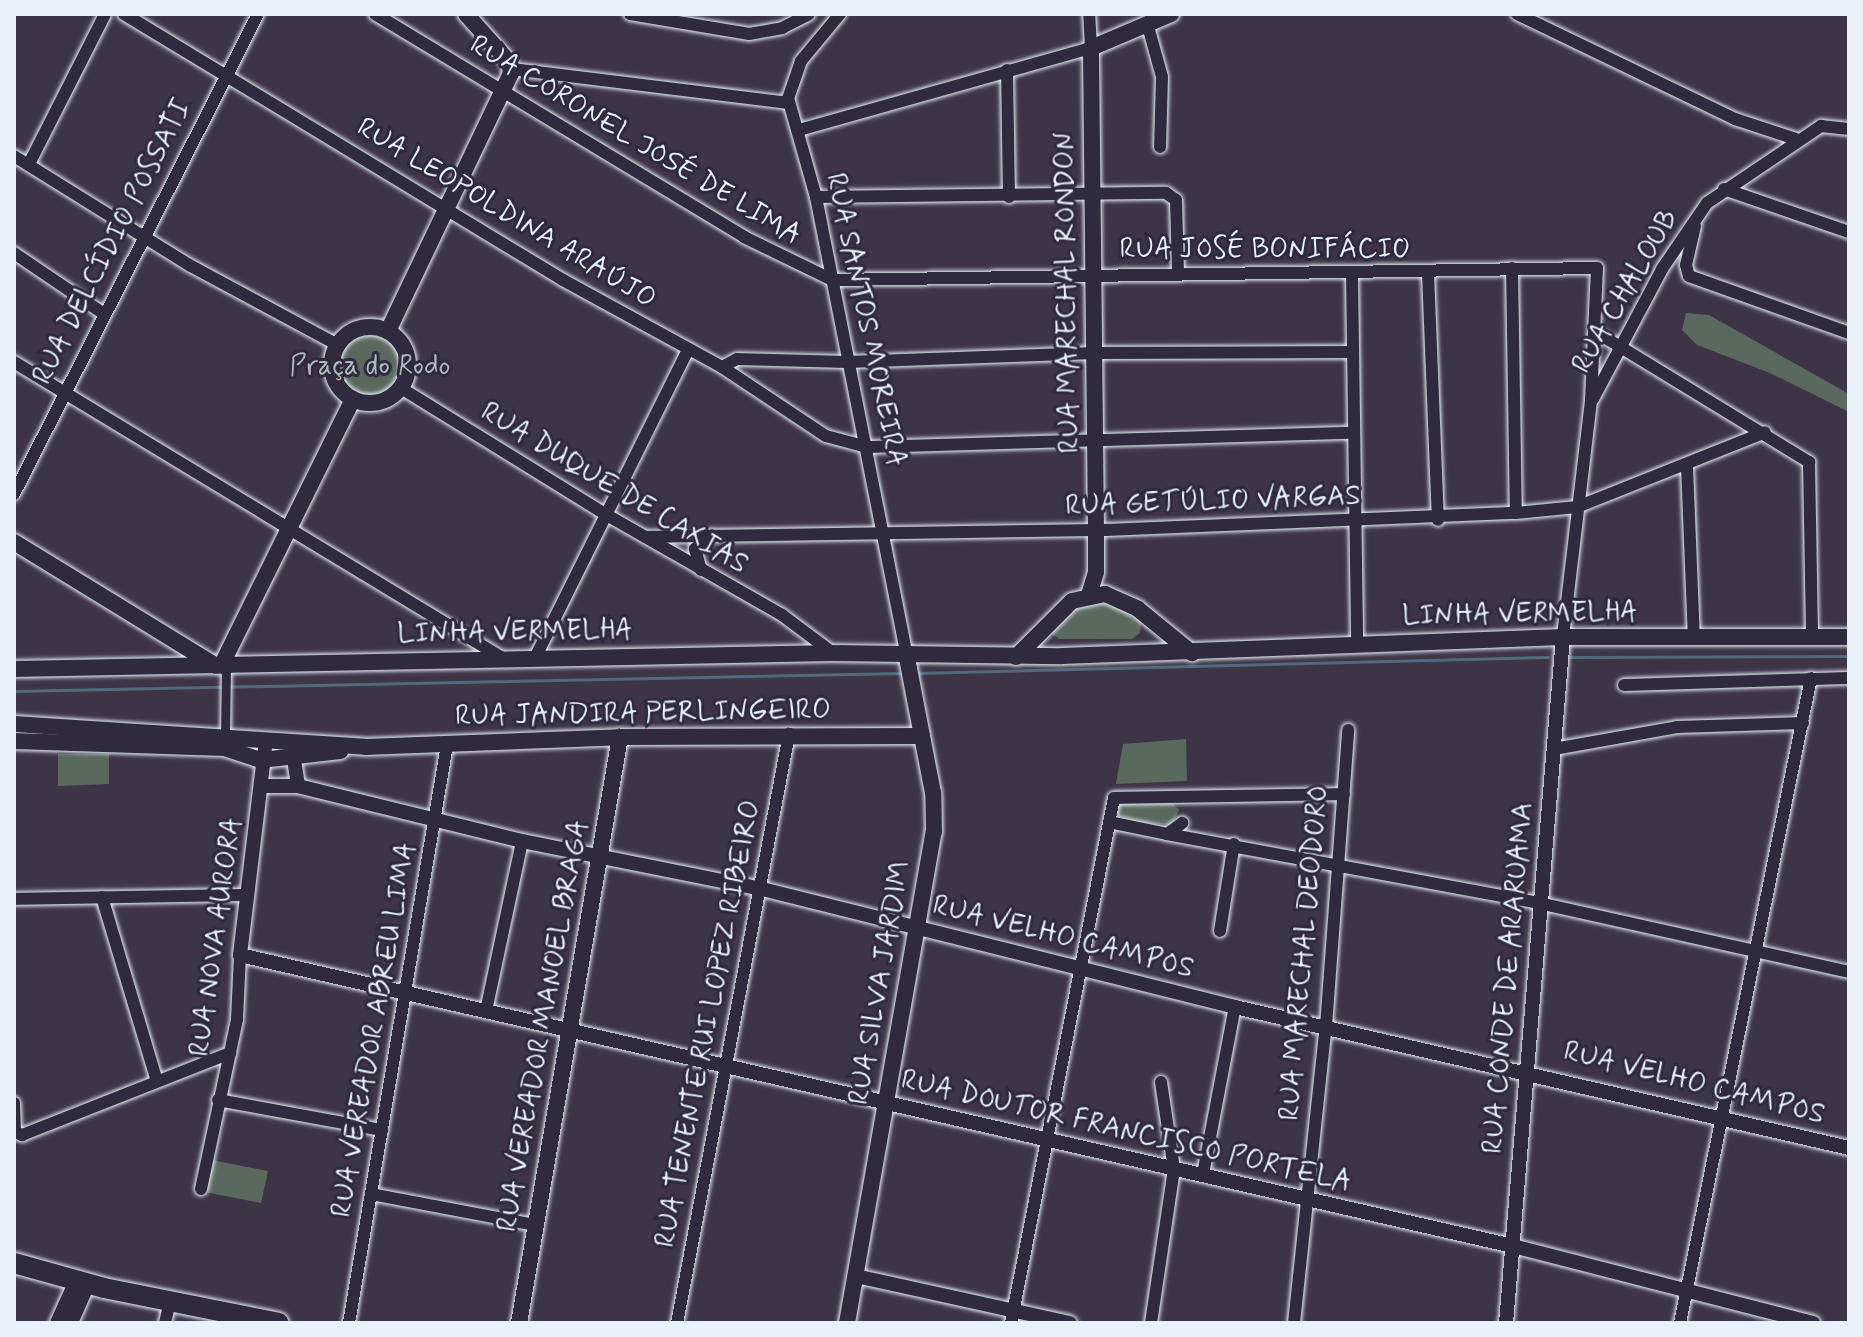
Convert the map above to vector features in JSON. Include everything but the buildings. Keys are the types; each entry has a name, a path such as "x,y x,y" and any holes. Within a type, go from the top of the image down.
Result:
{"highway":[{"path":"14,1263 170,1302 279,1323"}],"main road":[{"path":"388,331 504,92 512,69 466,14"},
{"path":"1091,48 1171,14"},
{"name":"RUA MARECHAL RONDON","path":"1091,48 1097,594"},
{"path":"356,330 388,331 408,357 401,388 379,402 353,399 333,371 338,345 356,330"},
{"path":"14,542 223,670 286,528 353,399"},
{"path":"1016,657 1053,616 1097,594 1152,621 1192,653"},
{"path":"1053,616 1048,642 1062,656"},
{"path":"1135,655 1150,641 1152,621"},
{"name":"LINHA VERMELHA","path":"14,669 174,667 223,670 501,657 833,653 908,666 1016,657 1192,653 1563,637 1849,637"},
{"path":"174,667 186,647"},
{"name":"RUA SILVA JARDIM","path":"847,1323 934,832 922,736 908,666"},
{"name":"RUA JANDIRA PERLINGEIRO","path":"14,724 365,747 620,737 789,734 922,736"},
{"path":"67,746 69,728"},
{"name":"RUA VEREADOR MANOEL BRAGA","path":"519,1323 620,737"},
{"name":"RUA JANDIRA PERLINGEIRO","path":"14,741 67,746 224,748 261,760 297,759 365,747"}],"street":[{"path":"29,164 105,14"},
{"name":"RUA LEOPOLDINA ARAÚJO","path":"124,14 446,210 722,367 817,431 867,447"},
{"name":"RUA DELCÍDIO POSSATI","path":"14,494 258,14"},
{"name":"RUA CORONEL JOSÉ DE LIMA","path":"375,14 744,237 832,280"},
{"path":"630,14 749,34 767,32 809,14"},
{"path":"512,69 789,103 794,74 840,14"},
{"name":"RUA MARECHAL RONDON","path":"1089,14 1091,48"},
{"path":"1517,14 1735,119 1796,139"},
{"path":"1148,26 1162,77 1160,147"},
{"path":"799,130 1091,48"},
{"path":"1007,70 1009,197"},
{"name":"RUA SANTOS MOREIRA","path":"789,103 816,197 847,362 885,533 908,666"},
{"name":"RUA CHALOUB","path":"1591,401 1623,347 1662,269 1698,215 1724,189 1796,139 1821,126 1849,129"},
{"path":"14,156 233,290 338,345"},
{"path":"1724,189 1849,232"},
{"path":"816,197 1172,196 1178,273"},
{"path":"1698,215 1686,265 1689,276 1849,333"},
{"path":"14,253 104,314"},
{"name":"RUA JOSÉ BONIFÁCIO","path":"832,280 1178,273 1428,273 1594,266 1600,272 1596,332"},
{"path":"1512,268 1516,513"},
{"path":"1428,273 1438,520"},
{"path":"1352,274 1357,645"},
{"path":"1563,637 1591,401 1596,332 1804,456 1812,469 1812,638"},
{"path":"535,658 688,350"},
{"path":"722,367 737,359 847,362 1095,353 1353,352"},
{"path":"14,362 501,657"},
{"name":"RUA DUQUE DE CAXIAS","path":"401,388 703,573 803,628 833,653"},
{"name":"RUA GETÚLIO VARGAS","path":"646,537 1096,530 1438,520 1516,513 1577,507 1687,466 1765,432"},
{"path":"867,447 1096,437 1353,433"},
{"path":"1687,466 1694,638"},
{"path":"703,573 696,564 695,549 713,535"},
{"path":"797,654 804,646 803,628"},
{"name":"RUA CONDE DE ARARUAMA","path":"1506,1323 1563,637"},
{"path":"223,670 225,738"},
{"path":"1680,1323 1811,678"},
{"path":"1624,685 1849,678"},
{"path":"1554,749 1677,727 1803,723"},
{"name":"RUA MARECHAL DEODORO","path":"1294,1323 1326,1026 1348,730"},
{"name":"RUA TENENTE RUI LOPEZ RIBEIRO","path":"677,1323 789,734"},
{"path":"261,760 266,740"},
{"path":"290,742 297,759 298,786"},
{"name":"RUA VEREADOR ABREU LIMA","path":"349,1323 447,745"},
{"name":"RUA NOVA AURORA","path":"201,1189 239,1006 240,955 264,786 261,760"},
{"name":"RUA VELHO CAMPOS","path":"264,786 298,786 522,841 601,854 758,888 1235,1007 1526,1070 1719,1119 1849,1147"},
{"path":"1012,1316 1114,798 1344,794"},
{"path":"1167,834 1182,823 1186,797"},
{"path":"1109,822 1543,904 1849,972"},
{"path":"1182,823 1207,839"},
{"path":"486,1011 522,841"},
{"path":"1220,931 1234,844"},
{"path":"14,899 248,895"},
{"path":"102,897 157,1081"},
{"name":"RUA DOUTOR FRANCISCO PORTELA","path":"240,955 486,1011 571,1027 886,1104 1045,1137 1513,1246 1813,1323"},
{"path":"1203,1174 1235,1007"},
{"path":"14,1103 18,1135 230,1053"},
{"path":"1151,1323 1174,1169 1161,1082"},
{"path":"218,1100 382,1130"},
{"path":"371,1194 535,1225"},
{"path":"856,1276 1012,1316 1070,1323"},
{"path":"57,1323 82,1282"},
{"path":"71,1323 82,1282"},
{"path":"165,1323 170,1302"}],"green space":[{"path":"1686,313 1709,315 1849,394 1849,412 1770,373 1697,345 1682,330"},
{"name":"Praça do Rodo","path":"370,334 383,336 398,349 403,367 401,380 388,395 370,400 357,398 342,385 337,367 339,354 352,339"},
{"path":"1093,597 1142,616 1140,633 1132,639 1059,639 1049,631 1050,623"},
{"path":"1186,739 1187,781 1116,784 1123,744"},
{"path":"58,754 109,754 109,784 58,786"},
{"path":"1172,803 1179,810 1172,825 1122,821 1116,810 1121,804"},
{"path":"212,1160 268,1171 261,1203 205,1192"}],"waterway":[{"path":"1569,657 1849,656"},
{"path":"916,673 1548,657"},
{"path":"14,691 904,673"}]}
